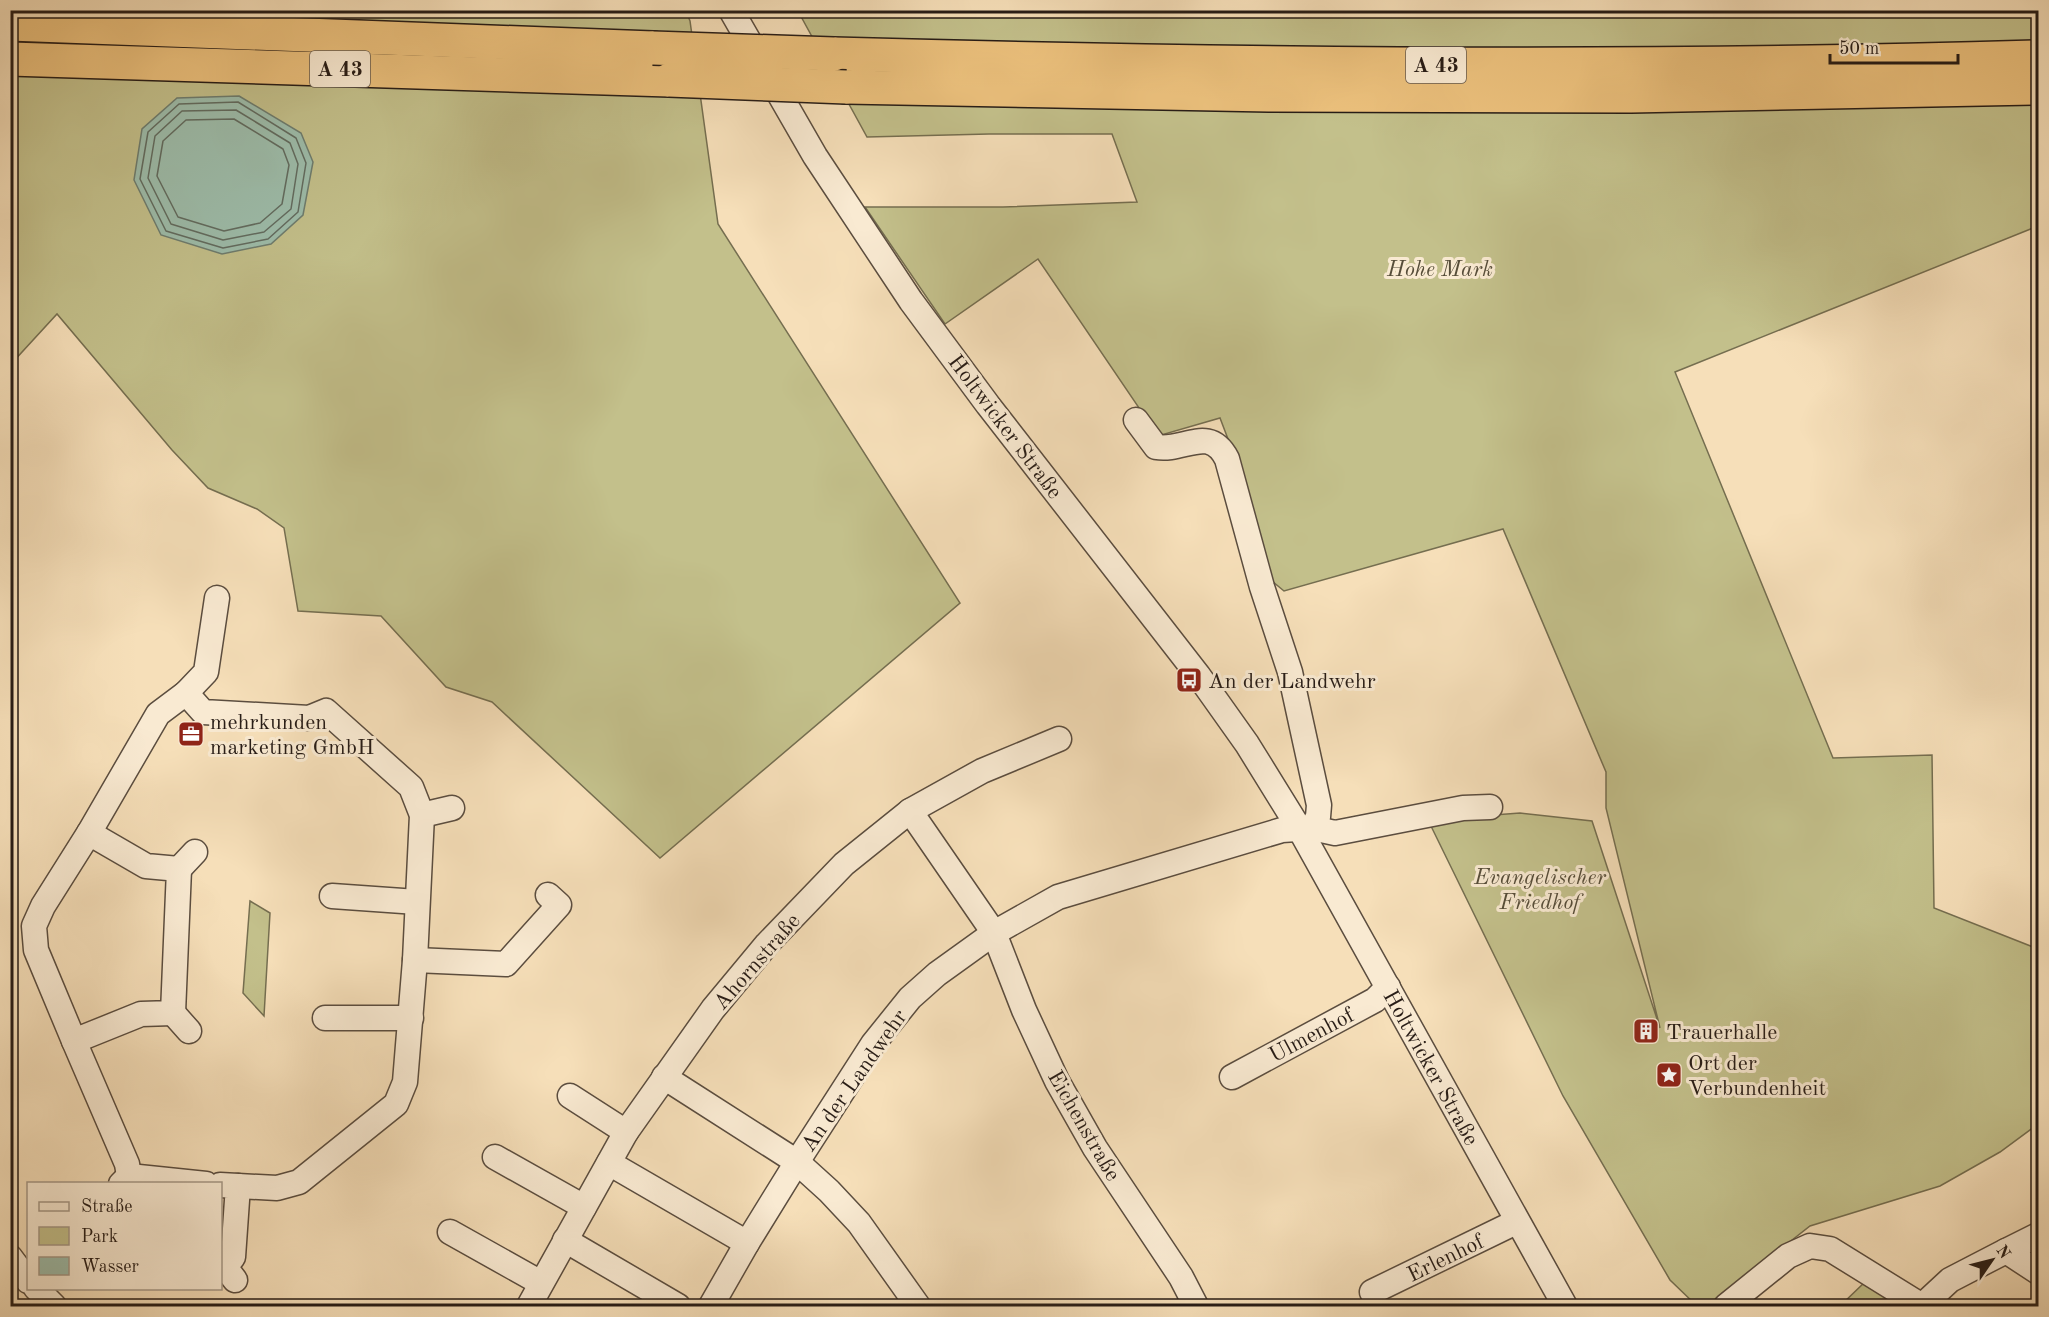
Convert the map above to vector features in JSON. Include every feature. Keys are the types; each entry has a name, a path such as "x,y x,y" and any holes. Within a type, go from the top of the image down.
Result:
{"highway":[{"name":"A 43","path":"10,24 1049,60 1445,65 1750,64 2038,57"},
{"name":"A 43","path":"10,59 846,87 1269,95 1631,96 2038,88"}],"street":[{"name":"Holtwicker Straße","path":"731,10 815,156 911,301 988,405 1198,675 1306,828 1388,987 1516,1222 1565,1306"},
{"path":"1136,420 1156,447 1200,441 1213,442 1223,450 1227,459 1295,691 1319,805 1318,818 1306,828"},
{"path":"166,1182 125,1180 127,1164 36,950 34,926 43,906 89,833 158,714 186,693 206,672 217,598"},
{"path":"186,693 204,712 309,718 326,711 411,787 422,814 415,960 405,1083 396,1104 299,1182 277,1188 229,1186 233,1257 225,1267 235,1280"},
{"name":"Ahornstraße","path":"529,1306 627,1132 713,1009 767,944 844,864 910,811 982,771 1059,739"},
{"name":"An der Landwehr","path":"711,1306 797,1161 873,1044 910,998 937,974 994,933 1058,897 1282,830 1306,828 1335,833 1463,808 1490,807"},
{"path":"422,814 452,808"},
{"path":"910,811 994,933"},
{"path":"74,1041 141,1014 181,1022 187,860 146,866 89,833"},
{"path":"415,960 506,964 559,905 548,895"},
{"path":"333,896 417,902"},
{"name":"Eichenstraße","path":"994,933 1024,1010 1057,1081 1095,1148 1181,1277 1196,1306"},
{"name":"Ulmenhof","path":"1232,1077 1375,1000 1388,987"},
{"path":"324,1018 411,1018"},
{"name":"An der Landwehr","path":"664,1077 797,1161"},
{"path":"570,1096 627,1132"},
{"path":"495,1157 584,1207"},
{"path":"797,1161 859,1223 918,1306"},
{"path":"609,1163 747,1243"},
{"name":"Erlenhof","path":"1372,1292 1516,1222"},
{"path":"450,1232 541,1282"},
{"path":"1726,1306 1788,1256 1810,1246 1830,1249 1922,1306 1950,1280 2038,1235"},
{"path":"565,1240 678,1306"},
{"path":"2006,1251 2038,1272"},
{"path":"38,1290 54,1306"}],"green space":[{"path":"11,11 686,11 690,21 718,224 960,603 660,858 492,702 446,687 381,616 298,611 284,528 257,509 208,488 172,450 57,314 11,364"},
{"name":"Hohe Mark","path":"798,11 2038,11 2038,226 1675,372 1833,758 1932,755 1934,908 2038,949 2038,1124 2000,1152 1940,1186 1810,1226 1708,1306 1697,1306 1670,1280 1563,1096 1428,820 1520,813 1592,821 1660,1028 1606,808 1606,772 1503,529 1284,591 1272,581 1239,468 1220,418 1158,436 1038,259 945,324 865,207 1003,207 1137,202 1112,134 867,137"},
{"path":"250,901 270,913 264,1016 243,993"},
{"path":"1865,1282 1896,1303 1897,1306 1840,1306"}],"water":[{"path":"239,96 301,133 313,162 303,215 271,244 222,254 161,235 134,180 142,129 177,98"}],"place":[{"name":"An der Landwehr","path":"1189,680"},
{"name":"mehrkunden marketing GmbH","path":"191,734"},
{"name":"Trauerhalle","path":"1646,1031"},
{"name":"Ort der Verbundenheit","path":"1669,1075"}],"park label":[{"name":"Evangelischer Friedhof","path":"1540,888"}]}
